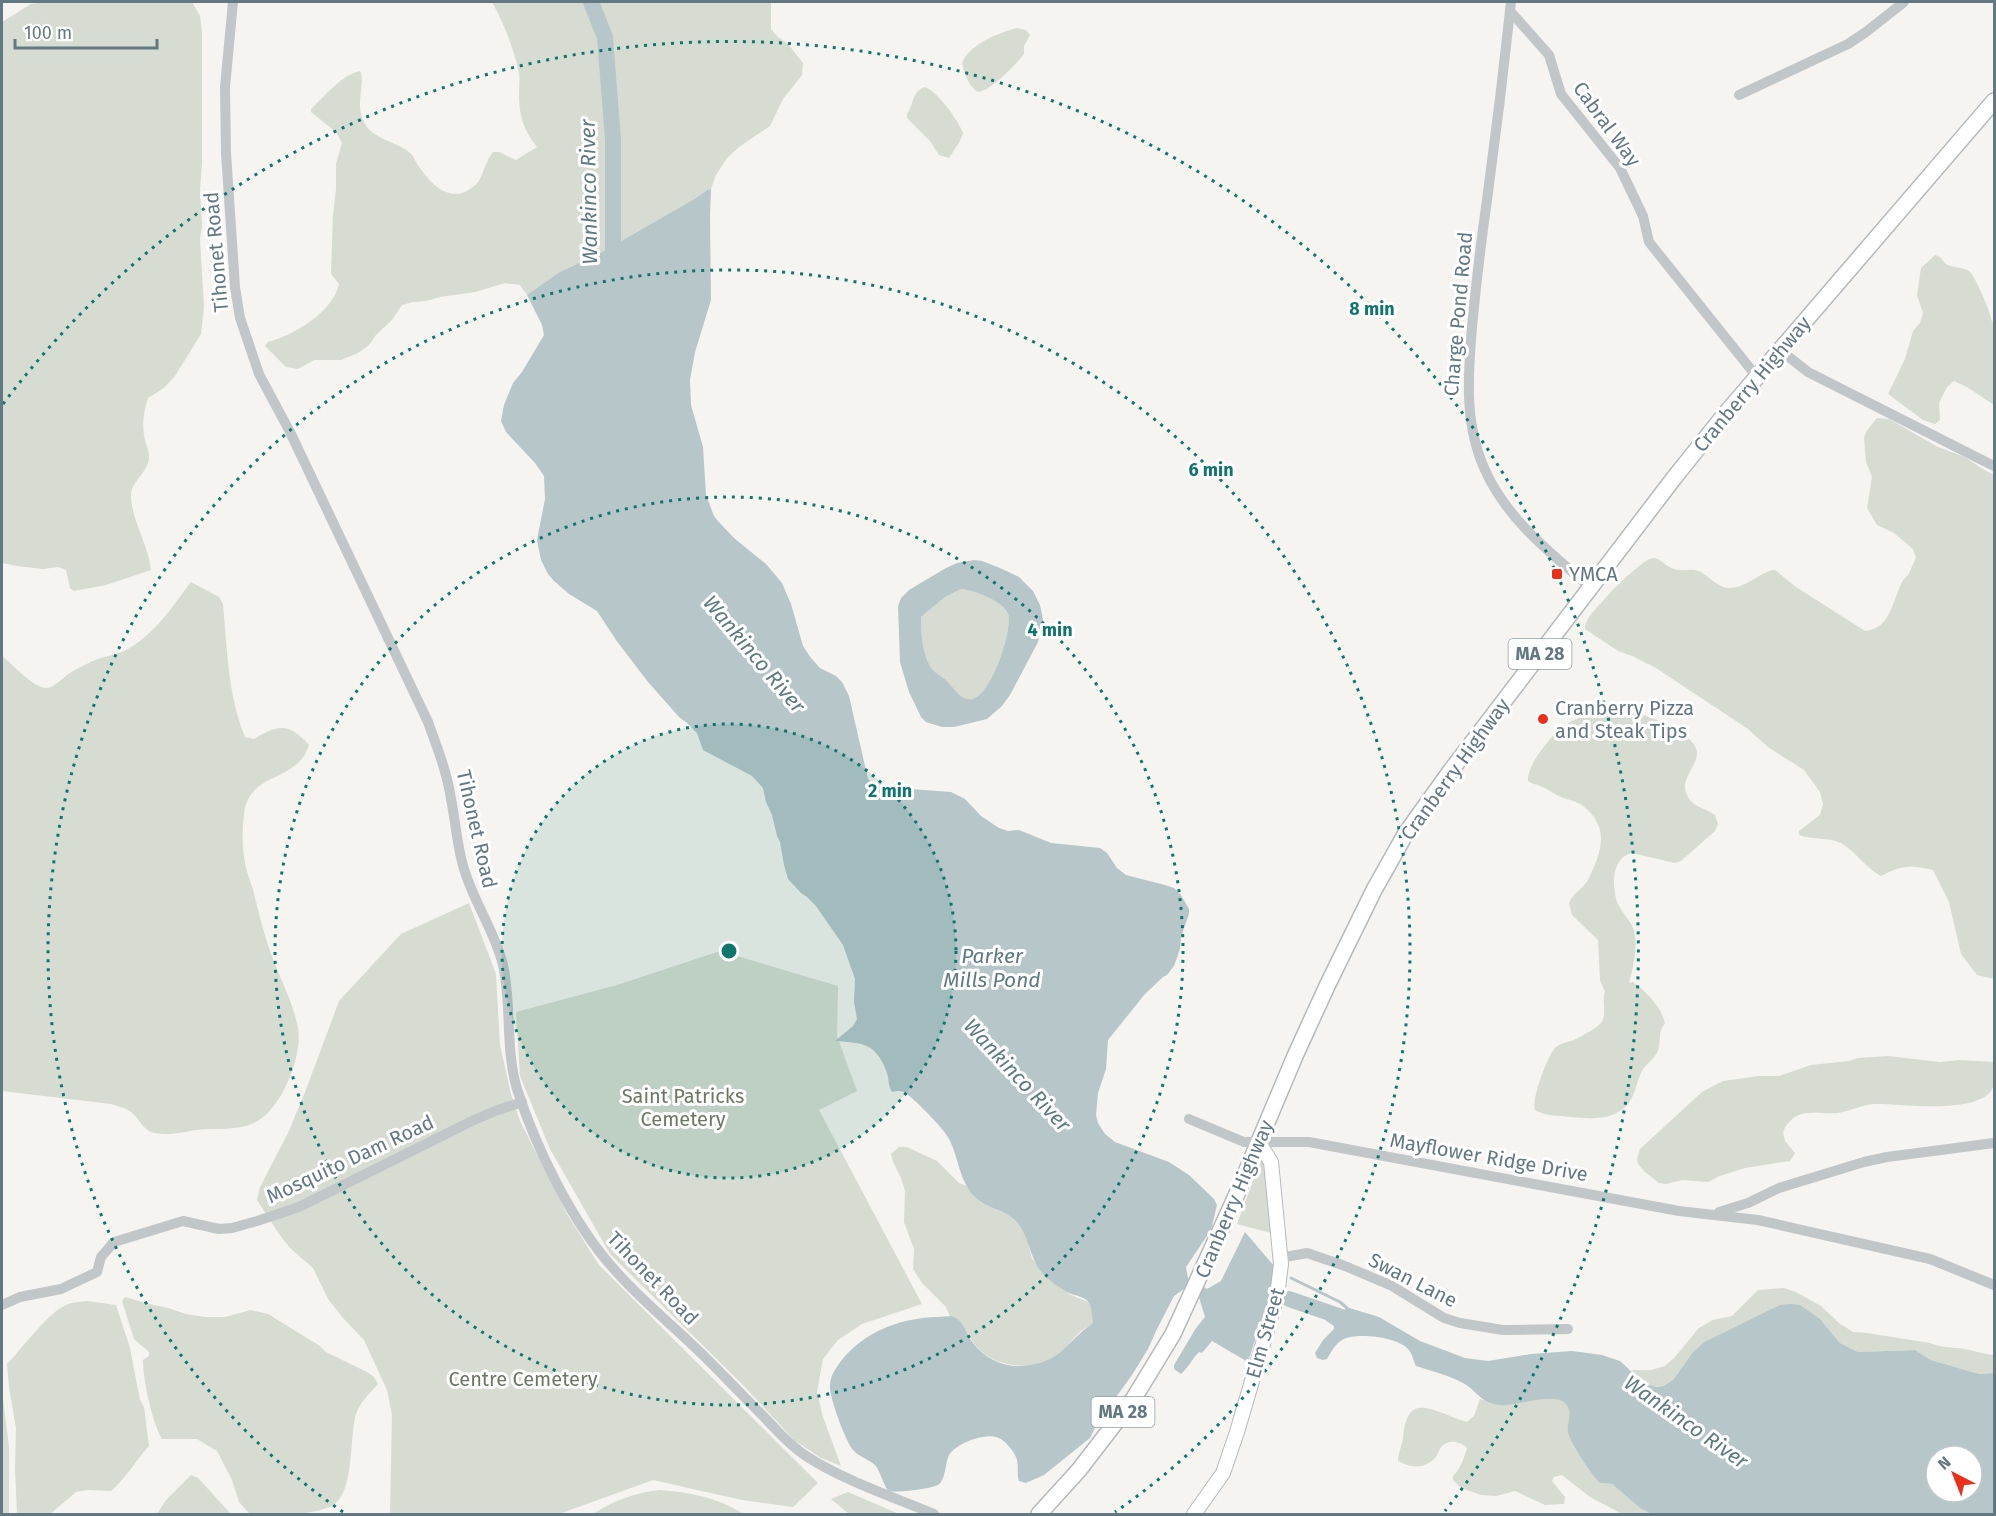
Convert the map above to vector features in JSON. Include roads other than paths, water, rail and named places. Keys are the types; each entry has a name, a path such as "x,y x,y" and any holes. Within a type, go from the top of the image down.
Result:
{"main road":[{"name":"Cranberry Highway","path":"1039,1515 1079,1470 1134,1398 1173,1334 1199,1280 1327,986 1374,890 1406,833 1449,773 1674,478 1757,376 1995,101"},
{"name":"Elm Street","path":"1194,1515 1223,1473 1237,1432 1281,1276 1271,1162 1258,1143"}],"street":[{"name":"Tihonet Road","path":"233,2 225,87 226,153 235,287 240,318 259,375 290,432 428,722 441,757 451,797 464,870 473,897 495,941 503,965 516,1085 550,1168 578,1220 615,1271 708,1360 790,1444 808,1457 840,1474 934,1515"},
{"path":"1739,95 1848,44 1904,2"},
{"name":"Cabral Way","path":"1510,6 1549,55 1561,94 1620,168 1644,216 1647,238 1654,251 1757,376"},
{"name":"Charge Pond Road","path":"1510,6 1474,308 1468,372 1469,413 1481,460 1500,496 1530,534 1590,587"},
{"path":"1780,351 1808,372 1995,466"},
{"name":"Mosquito Dam Road","path":"2,1305 20,1297 62,1289 97,1272 101,1257 114,1242 154,1232 183,1221 219,1229 232,1228 267,1218 299,1207 495,1111 522,1102"},
{"name":"Mayflower Ridge Drive","path":"1189,1119 1244,1142 1309,1142 1679,1211 1758,1220 1913,1255 1952,1267 1995,1286"},
{"name":"Mayflower Ridge Drive","path":"1712,1214 1742,1206 1795,1183 1864,1162 1995,1143"},
{"name":"Swan Lane","path":"1280,1257 1307,1253 1345,1266 1392,1286 1444,1318 1460,1323 1503,1330 1568,1329"}],"water":[{"name":"Parker Mills Pond","path":"711,189 711,300 695,352 690,380 691,405 703,447 706,495 718,521 734,538 766,564 782,583 791,604 803,646 811,658 820,668 836,676 842,682 849,696 868,779 875,785 884,787 951,792 965,799 981,816 999,828 1008,831 1019,830 1051,843 1100,848 1126,875 1174,888 1189,909 1174,966 1145,994 1108,1040 1106,1069 1098,1093 1096,1115 1105,1134 1115,1142 1169,1162 1189,1175 1214,1199 1217,1205 1211,1230 1186,1267 1188,1278 1207,1289 1221,1281 1245,1232 1274,1266 1275,1277 1248,1362 1212,1341 1202,1353 1199,1352 1181,1374 1174,1369 1174,1365 1196,1328 1205,1317 1199,1297 1184,1289 1174,1296 1148,1349 1098,1422 1090,1438 1044,1475 1026,1483 1019,1481 1018,1465 1010,1448 999,1438 987,1436 958,1446 949,1455 943,1479 938,1485 913,1490 888,1491 876,1466 855,1452 846,1438 830,1392 833,1373 856,1345 888,1326 924,1318 951,1316 959,1320 973,1343 988,1357 1007,1365 1021,1366 1046,1361 1062,1351 1093,1323 1090,1305 1086,1300 1067,1292 1045,1276 1035,1261 1022,1230 1011,1217 975,1197 962,1177 946,1135 909,1096 902,1091 892,1092 883,1063 873,1050 861,1044 835,1041 853,1026 857,1019 854,1002 855,979 843,945 816,906 788,879 780,842 763,788 752,776 703,750 697,733 679,717 648,682 597,611 569,594 548,574 541,560 537,540 545,499 544,476 506,432 501,421 504,405 513,383 544,335 542,325 527,295 558,273 602,252"},
{"path":"982,561 1019,577 1033,591 1040,605 1043,619 1038,642 1002,706 987,719 954,727 942,727 926,722 921,717 909,692 900,662 898,606 901,598 909,590 957,563","holes":["961,589 980,594 1001,605 1008,614 1009,622 1004,647 993,675 986,687 972,699 961,696 932,668 925,655 921,629 921,617 945,597"]},
{"path":"1780,1305 1800,1305 1820,1319 1840,1343 1858,1352 1915,1350 1931,1360 1972,1372 1994,1373 1994,1514 1651,1514 1640,1508 1612,1484 1600,1483 1592,1474 1570,1438 1568,1406 1560,1400 1544,1399 1509,1405 1489,1402 1458,1380 1416,1366 1407,1348 1402,1344 1385,1339 1356,1336 1342,1340 1333,1348 1327,1359 1317,1358 1315,1353 1334,1329 1334,1326 1325,1320 1325,1316 1328,1314 1342,1316 1346,1307 1379,1317 1420,1341 1465,1358 1488,1361 1531,1354 1572,1351 1602,1355 1620,1361 1645,1384 1657,1387 1664,1386 1673,1380 1693,1352 1704,1342"}],"waterway":[{"name":"Wankinco River","path":"591,2 605,37 613,140 613,268"},
{"path":"1291,1278 1340,1302 1347,1308"},
{"name":"Wankinco River","path":"1289,1299 1359,1323"}],"place":[{"name":"YMCA","path":"1557,574"},
{"name":"Cranberry Pizza and Steak Tips","path":"1543,719"}],"park label":[{"name":"Saint Patricks Cemetery","path":"683,1108"},
{"name":"Centre Cemetery","path":"523,1379"}]}
